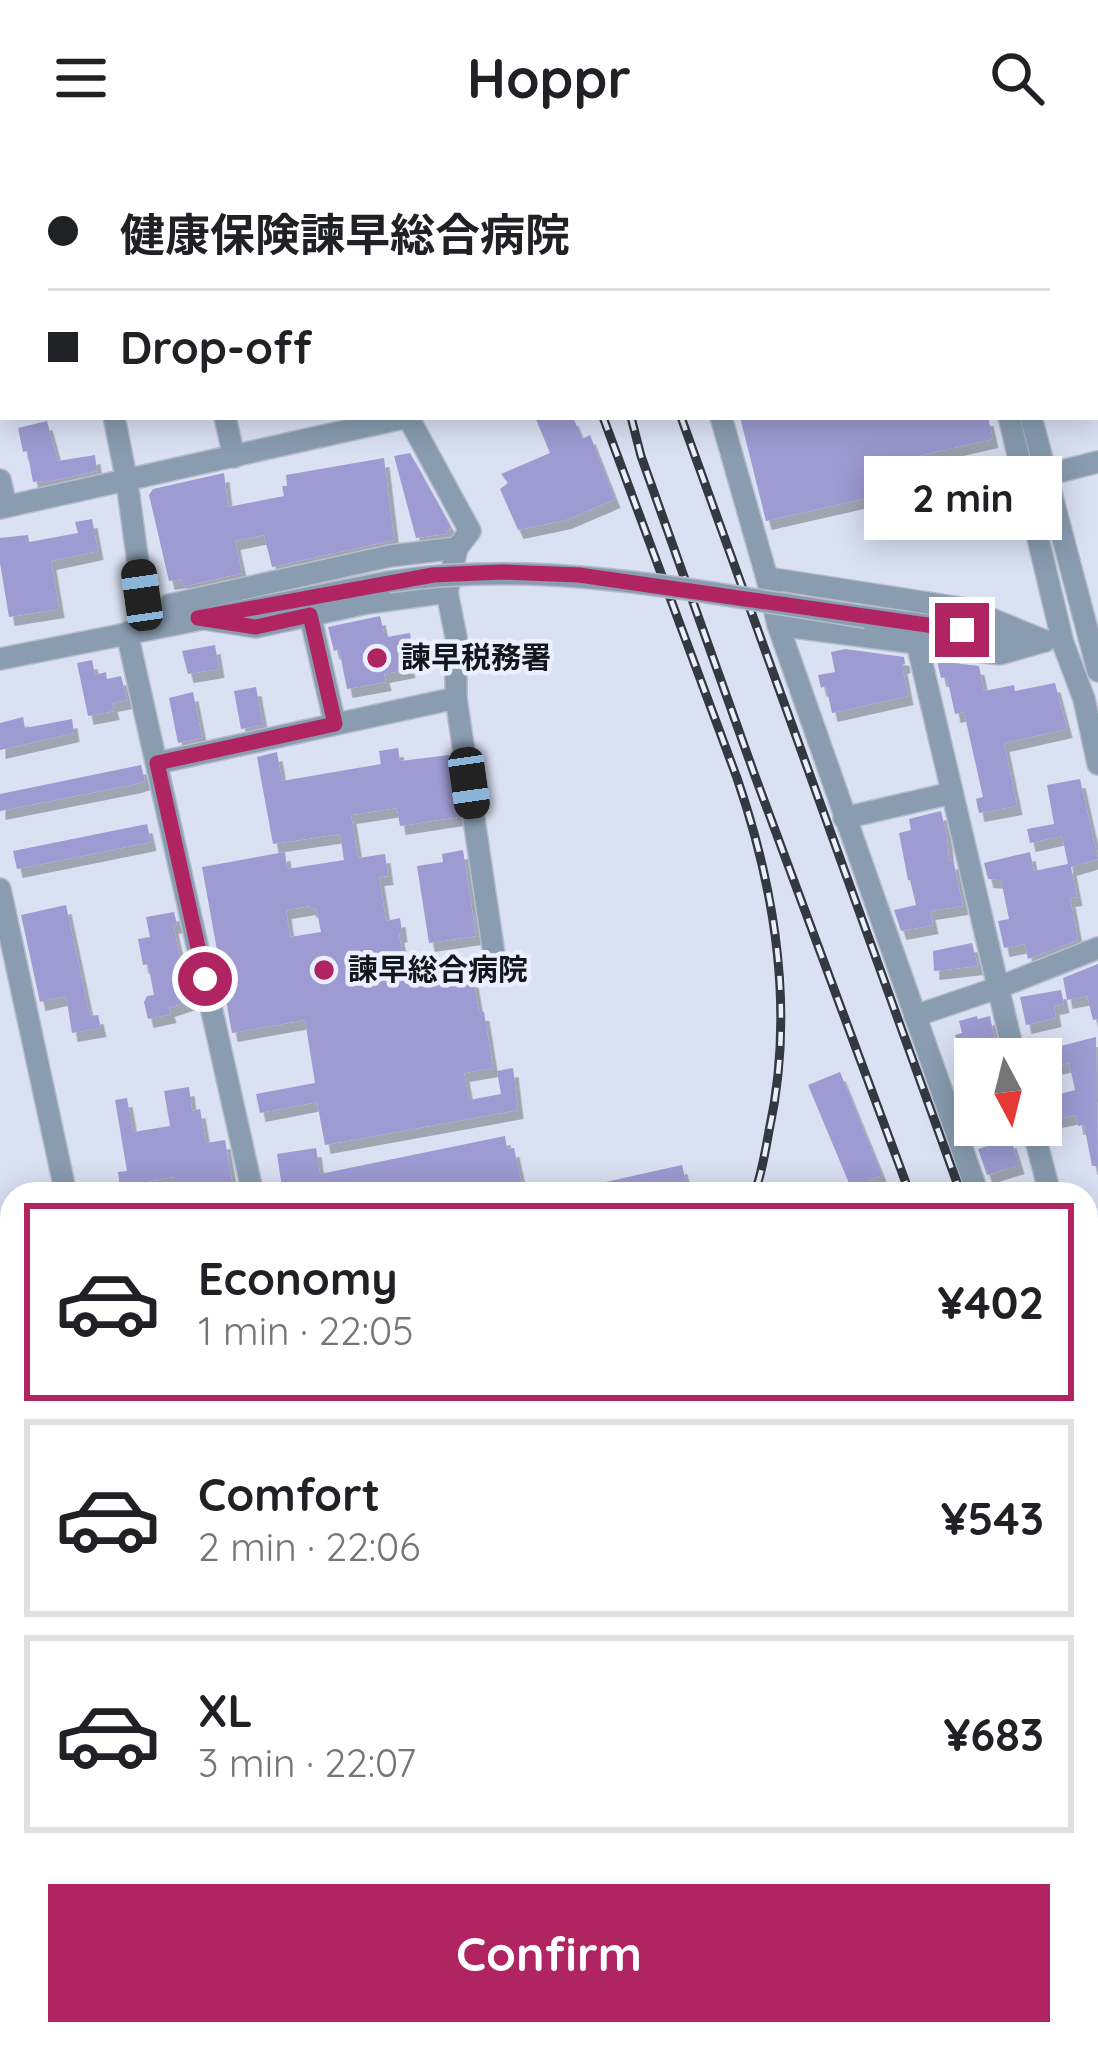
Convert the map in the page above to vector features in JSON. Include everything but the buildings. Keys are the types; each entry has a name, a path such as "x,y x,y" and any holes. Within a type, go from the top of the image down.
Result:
{"street":[{"path":"115,420 127,482 137,630 157,763 250,1182"},
{"path":"226,420 234,457"},
{"path":"0,480 3,507 395,420"},
{"path":"410,420 470,531 458,548 447,592 456,637 456,698 494,954"},
{"path":"722,420 778,626 974,1182"},
{"path":"1010,420 1054,642 1084,699 1098,764"},
{"path":"1032,420 1096,657"},
{"path":"1046,475 1098,462"},
{"path":"137,630 169,605 390,556 458,548"},
{"path":"0,659 388,582 502,572 579,575 1054,642"},
{"path":"767,578 967,609 1096,657"},
{"path":"198,618 256,627 447,592"},
{"path":"310,615 335,724"},
{"path":"778,626 1000,654 1054,642"},
{"path":"917,643 1010,1038"},
{"path":"157,763 456,698"},
{"path":"844,818 952,793"},
{"path":"0,889 63,1182"},
{"path":"915,1016 1098,948"},
{"path":"1037,1146 1047,1182"}],"railway":[{"path":"604,420 737,778 771,908 781,997 780,1042 777,1086 758,1182"},
{"path":"632,420 755,776 906,1182"},
{"path":"682,420 957,1182"}],"place":[{"name":"諫早税務署","path":"377,658"},
{"name":"諫早総合病院","path":"324,970"}],"route":[{"path":"205,979 157,763 335,724 310,615 256,627 198,618 433,575 502,572 579,575 962,630"}]}
